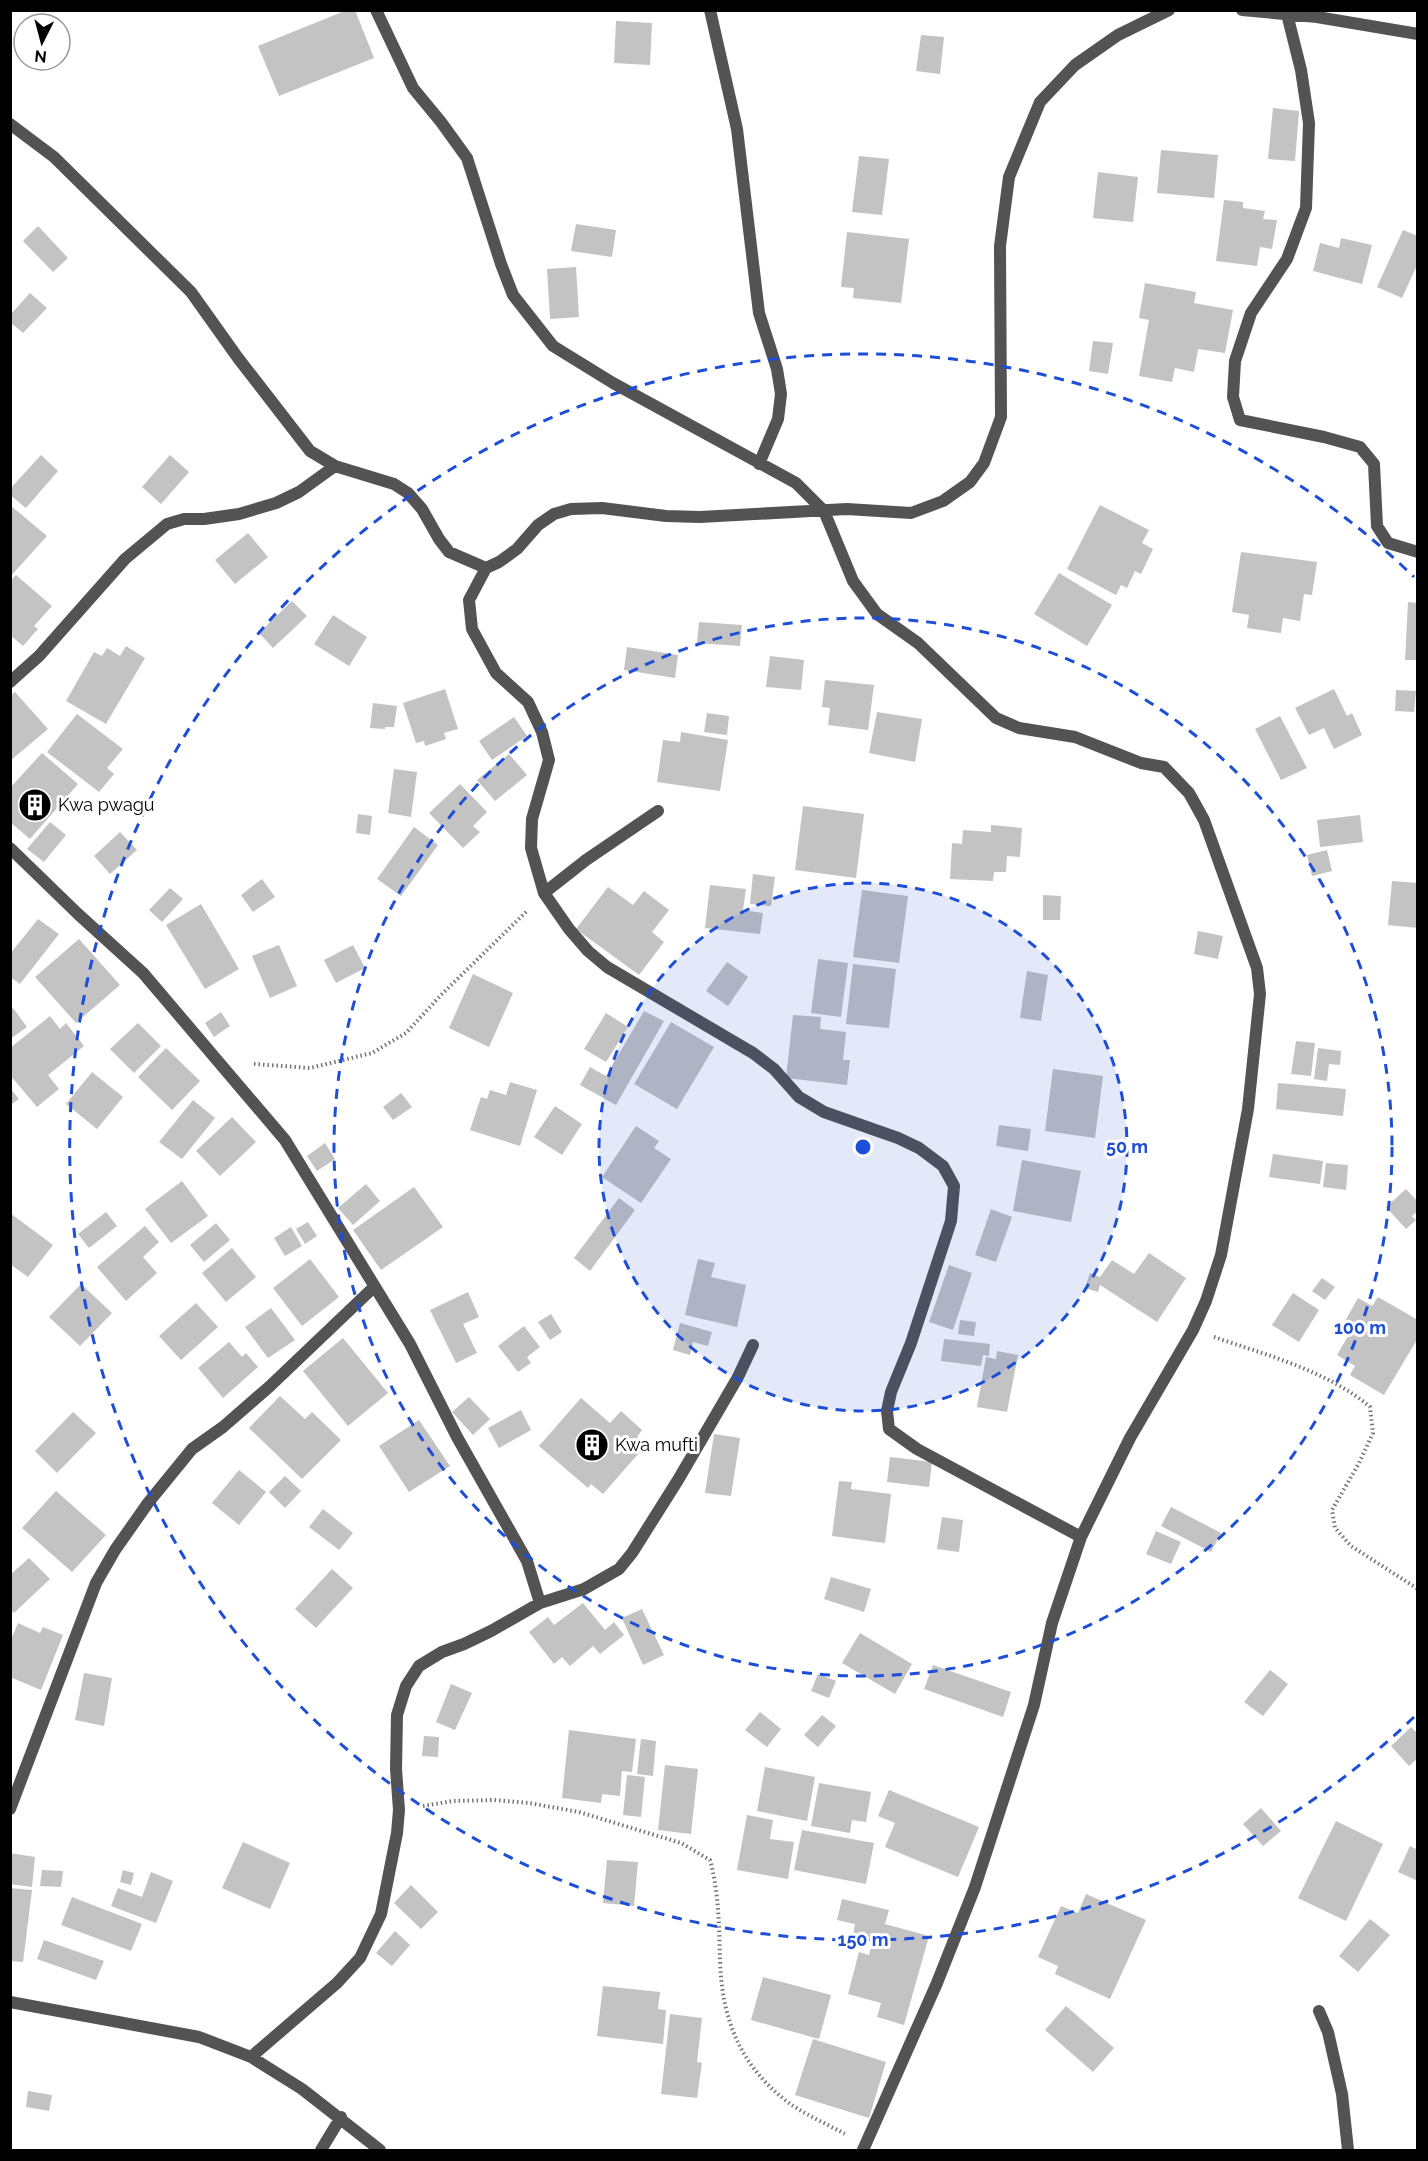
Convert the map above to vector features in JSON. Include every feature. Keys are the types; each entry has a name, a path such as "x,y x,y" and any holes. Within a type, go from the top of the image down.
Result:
{"street":[{"path":"376,10 413,88 467,158 497,254 513,295 553,346 613,383 796,483 824,510 853,581 878,614 918,643 996,718 1019,728 1076,737 1142,762 1164,767 1189,793 1204,820 1257,968 1260,994 1248,1109 1221,1255 1206,1301 1194,1330 1130,1438 1081,1537 1052,1623 1034,1705 975,1887 937,1983 865,2148"},
{"path":"710,10 738,129 759,313 777,369 781,394 778,419 759,464"},
{"path":"1081,1537 928,1455 889,1429 887,1411 891,1392 911,1343 951,1221 954,1186 943,1166 919,1148 898,1138 824,1112 798,1097 774,1069 753,1053 606,967 575,937 544,893 531,848 532,819 549,760 542,732 528,702 496,673 472,629 469,600 486,568 517,549 538,525 554,514 571,509 602,508 666,516 700,517 847,509 911,513 943,501 970,482 984,463 1001,417 1000,246 1009,177 1040,102 1075,65 1118,35 1168,10"},
{"path":"1242,10 1317,14 1418,34"},
{"path":"1287,14 1301,70 1309,123 1306,208 1287,259 1251,313 1235,361 1233,397 1240,420 1324,437 1360,447 1374,464 1377,526 1388,543 1418,552"},
{"path":"10,124 54,157 190,292 309,451 335,466 394,484 408,493 422,509 449,552 486,568"},
{"path":"10,682 39,656 125,559 167,524 184,519 204,519 239,514 276,503 299,492 335,466"},
{"path":"544,893 586,860 658,811"},
{"path":"10,848 143,973 285,1140 410,1344 457,1437 527,1562 540,1603"},
{"path":"10,1809 96,1583 115,1550 148,1503 192,1449 223,1427 269,1387 374,1287"},
{"path":"251,2057 337,1983 360,1958 381,1914 392,1868 399,1810 396,1769 398,1715 406,1686 419,1666 442,1652 491,1631 540,1603 584,1589 618,1569 632,1553 678,1480 738,1377 753,1345"},
{"path":"10,2002 199,2037 251,2057 302,2089 380,2151"},
{"path":"1319,2011 1328,2032 1342,2094 1348,2151"},
{"path":"321,2151 340,2117"}],"path":[{"path":"250,1063 310,1068 372,1053 406,1033 544,893"},
{"path":"1194,1330 1271,1356 1320,1377 1359,1397 1370,1407 1373,1433 1332,1510 1335,1528 1350,1546 1418,1589"},
{"path":"399,1810 452,1801 494,1800 529,1803 579,1812 681,1843 710,1860 719,1920 724,2008 739,2049 769,2086 791,2104 865,2148"}],"building":[{"path":"347,10 355,10 374,58 279,96 258,46"},
{"path":"616,21 652,23 650,65 614,63"},
{"path":"921,35 944,37 940,74 916,71"},
{"path":"1273,108 1299,111 1295,161 1268,159"},
{"path":"1161,150 1218,155 1214,198 1157,193"},
{"path":"859,156 889,159 882,215 852,212"},
{"path":"1098,172 1138,177 1133,222 1093,218"},
{"path":"1224,200 1243,202 1243,208 1265,211 1263,219 1277,220 1272,249 1260,247 1257,266 1216,261"},
{"path":"576,224 616,230 612,257 571,251"},
{"path":"38,226 68,258 53,272 23,241"},
{"path":"1403,230 1418,236 1418,263 1402,298 1377,287"},
{"path":"847,232 909,239 901,303 853,298 854,288 841,287"},
{"path":"1341,238 1372,245 1362,284 1313,271 1320,243 1339,248"},
{"path":"576,267 579,317 550,319 547,269"},
{"path":"1145,283 1196,292 1194,303 1233,310 1225,353 1198,349 1194,372 1175,368 1172,382 1139,376 1149,320 1139,318"},
{"path":"30,293 47,308 23,333 10,322 10,315"},
{"path":"1093,341 1113,343 1108,374 1089,371"},
{"path":"41,455 58,471 26,508 10,495 10,489"},
{"path":"170,455 189,472 161,504 142,487"},
{"path":"10,505 47,536 10,577"},
{"path":"1100,505 1149,530 1142,543 1153,549 1141,574 1135,571 1127,588 1121,585 1116,595 1067,569"},
{"path":"248,533 268,557 235,584 215,560"},
{"path":"1241,552 1317,562 1312,595 1304,594 1300,621 1283,618 1281,633 1247,628 1249,615 1232,612"},
{"path":"1059,573 1112,605 1087,646 1034,614"},
{"path":"16,575 52,606 34,626 38,629 23,646 10,635 10,581"},
{"path":"292,601 307,616 273,648 259,633"},
{"path":"1408,602 1418,603 1418,660 1405,660"},
{"path":"333,615 367,637 349,666 314,644"},
{"path":"699,622 742,625 740,646 697,643"},
{"path":"126,646 145,658 106,724 66,701 94,652 102,656 107,648 120,656"},
{"path":"627,647 678,655 675,678 624,670"},
{"path":"770,656 804,660 801,690 766,687"},
{"path":"825,680 874,685 868,730 828,725 830,708 822,707"},
{"path":"445,689 458,729 444,733 446,739 425,746 424,741 416,743 403,703"},
{"path":"1334,689 1347,716 1352,713 1362,735 1334,749 1324,728 1309,735 1295,708"},
{"path":"1396,690 1416,691 1414,712 1395,711"},
{"path":"15,692 48,729 10,761 10,696"},
{"path":"373,703 397,706 394,727 370,728"},
{"path":"877,712 922,719 915,762 869,753"},
{"path":"707,713 729,716 727,735 704,732"},
{"path":"77,714 123,749 107,768 114,774 99,792 47,752"},
{"path":"1280,716 1307,768 1281,780 1255,729"},
{"path":"514,717 527,736 492,760 479,741"},
{"path":"681,732 728,740 720,791 657,782 663,740 680,742"},
{"name":"Kwa pwagu","path":"42,753 78,784 30,839 10,822 10,788"},
{"path":"509,754 527,775 495,801 477,780"},
{"path":"394,769 417,772 411,817 388,813"},
{"path":"460,784 487,812 473,826 480,832 463,848 429,813"},
{"path":"803,806 864,814 856,878 795,870"},
{"path":"358,814 372,816 370,835 356,833"},
{"path":"1360,815 1363,842 1320,847 1317,820"},
{"path":"50,822 66,835 44,862 27,849"},
{"path":"991,825 1022,828 1020,857 1007,856 1006,872 994,872 993,881 950,879 952,843 962,844 963,830 991,832"},
{"path":"414,827 438,845 401,896 377,879"},
{"path":"120,832 137,850 110,874 94,856"},
{"path":"1327,850 1332,871 1312,876 1307,855"},
{"path":"753,874 775,877 771,906 750,904"},
{"path":"262,879 275,897 253,912 241,895"},
{"path":"1392,881 1418,883 1418,928 1388,925"},
{"path":"710,885 746,889 743,910 763,913 760,934 705,928"},
{"path":"608,887 633,905 644,891 669,910 652,932 664,942 639,975 576,929"},
{"path":"170,888 183,899 162,922 149,910"},
{"path":"862,890 908,896 899,963 853,957"},
{"path":"1043,895 1061,896 1060,920 1043,920"},
{"path":"201,904 239,969 205,989 166,925"},
{"path":"38,919 59,934 20,984 10,977 10,954"},
{"path":"1198,931 1223,936 1218,959 1194,954"},
{"path":"79,939 120,985 76,1023 35,977"},
{"path":"279,945 297,986 270,998 252,956"},
{"path":"353,945 365,968 336,983 324,960"},
{"path":"818,959 848,963 841,1017 811,1013"},
{"path":"727,962 748,977 728,1006 706,991"},
{"path":"853,964 896,969 889,1028 846,1024"},
{"path":"1027,971 1048,975 1041,1021 1020,1018"},
{"path":"473,974 513,993 489,1047 449,1028"},
{"path":"13,1008 27,1027 10,1039 10,1010"},
{"path":"644,1011 664,1021 616,1105 580,1085 590,1067 606,1076"},
{"path":"221,1012 230,1026 214,1037 205,1023"},
{"path":"606,1013 628,1027 606,1062 584,1049"},
{"path":"793,1015 821,1017 820,1029 846,1032 843,1060 850,1060 847,1085 786,1078"},
{"path":"50,1016 60,1029 66,1023 84,1046 48,1075 59,1089 37,1107 10,1075 10,1048"},
{"path":"671,1022 714,1047 677,1109 634,1084"},
{"path":"138,1023 161,1046 134,1073 110,1049"},
{"path":"1296,1041 1315,1043 1311,1076 1291,1074"},
{"path":"166,1048 200,1081 172,1110 138,1077"},
{"path":"1318,1048 1341,1051 1340,1065 1329,1064 1327,1081 1314,1079"},
{"path":"1053,1069 1103,1076 1095,1138 1045,1131"},
{"path":"92,1072 123,1097 97,1129 66,1104"},
{"path":"510,1082 537,1090 520,1146 470,1130 481,1097 487,1099 490,1090 506,1095"},
{"path":"1278,1083 1346,1089 1343,1116 1276,1109"},
{"path":"10,1088 19,1099 10,1105"},
{"path":"401,1093 412,1107 393,1120 383,1107"},
{"path":"193,1100 215,1118 182,1159 159,1142"},
{"path":"555,1106 582,1124 562,1155 534,1137"},
{"path":"232,1117 256,1142 220,1176 196,1151"},
{"path":"999,1125 1031,1129 1028,1151 996,1146"},
{"path":"636,1126 659,1141 654,1148 671,1159 641,1203 602,1177"},
{"path":"325,1143 335,1159 317,1171 307,1156"},
{"path":"1273,1154 1323,1161 1320,1184 1269,1177"},
{"path":"1022,1160 1081,1171 1071,1222 1013,1211"},
{"path":"1326,1163 1348,1165 1346,1190 1323,1187"},
{"path":"182,1181 208,1216 171,1243 145,1209"},
{"path":"366,1184 380,1201 353,1225 338,1208"},
{"path":"414,1187 443,1227 381,1270 353,1230"},
{"path":"1406,1189 1418,1202 1418,1211 1412,1216 1416,1220 1406,1229 1386,1207"},
{"path":"619,1198 635,1210 590,1271 574,1258"},
{"path":"991,1209 1012,1217 996,1262 975,1255"},
{"path":"106,1212 117,1226 89,1248 78,1234"},
{"path":"10,1213 53,1245 28,1277 10,1264"},
{"path":"308,1222 317,1236 305,1244 296,1229"},
{"path":"216,1223 230,1240 204,1262 190,1245"},
{"path":"145,1226 159,1242 143,1257 157,1273 126,1301 97,1267"},
{"path":"291,1227 302,1246 285,1256 274,1238"},
{"path":"232,1248 256,1277 226,1302 202,1273"},
{"path":"1149,1253 1186,1278 1157,1322 1100,1285 1098,1292 1085,1288 1090,1273 1100,1277 1112,1260 1134,1274"},
{"path":"310,1259 339,1297 302,1326 273,1288"},
{"path":"698,1259 715,1263 711,1277 746,1285 737,1327 685,1315"},
{"path":"949,1265 972,1273 953,1330 929,1322"},
{"path":"1322,1278 1335,1287 1325,1300 1312,1291"},
{"path":"81,1284 112,1313 80,1346 49,1317"},
{"path":"468,1292 479,1317 463,1324 477,1353 456,1363 430,1310"},
{"path":"1293,1293 1319,1310 1299,1342 1272,1325"},
{"path":"1378,1297 1418,1320 1418,1338 1384,1395 1350,1375 1355,1366 1337,1355 1354,1326 1345,1321 1358,1298 1372,1306"},
{"path":"196,1303 218,1327 181,1360 159,1336"},
{"path":"271,1308 295,1340 268,1358 245,1327"},
{"path":"551,1314 562,1332 550,1340 538,1322"},
{"path":"960,1320 976,1322 974,1336 958,1334"},
{"path":"680,1323 712,1332 708,1346 693,1342 690,1355 673,1350"},
{"path":"524,1326 540,1347 527,1357 531,1363 518,1372 498,1346"},
{"path":"343,1338 388,1393 348,1426 303,1371"},
{"path":"944,1339 990,1344 989,1356 983,1355 981,1366 941,1361"},
{"path":"229,1342 242,1357 246,1353 258,1367 223,1398 198,1368"},
{"path":"997,1351 1018,1355 1007,1412 977,1407 986,1357 996,1359"},
{"path":"280,1396 305,1419 312,1412 341,1440 302,1479 249,1428"},
{"path":"469,1397 490,1419 473,1435 452,1412"},
{"name":"Kwa mufti","path":"581,1398 610,1423 621,1411 642,1430 637,1437 646,1445 603,1494 591,1484 588,1488 539,1446"},
{"path":"521,1410 531,1430 499,1448 488,1428"},
{"path":"73,1412 96,1433 57,1473 35,1451"},
{"path":"419,1420 450,1466 409,1492 379,1446"},
{"path":"714,1434 740,1438 731,1496 705,1493"},
{"path":"890,1457 932,1462 929,1487 887,1482"},
{"path":"239,1470 266,1492 239,1525 212,1503"},
{"path":"285,1476 301,1491 285,1508 269,1492"},
{"path":"839,1481 852,1482 851,1489 891,1494 885,1543 832,1536"},
{"path":"56,1491 106,1535 72,1572 22,1528"},
{"path":"1171,1507 1221,1533 1211,1552 1161,1526"},
{"path":"323,1509 353,1533 339,1550 309,1527"},
{"path":"942,1517 963,1520 959,1552 937,1549"},
{"path":"1156,1531 1181,1542 1171,1564 1146,1554"},
{"path":"29,1558 50,1579 14,1613 10,1609 10,1575"},
{"path":"332,1569 353,1588 316,1628 295,1609"},
{"path":"831,1577 871,1589 864,1612 824,1599"},
{"path":"583,1603 605,1630 614,1622 624,1635 600,1654 593,1646 570,1666 562,1657 554,1664 529,1632 548,1617 554,1625"},
{"path":"642,1609 664,1655 643,1665 622,1618"},
{"path":"18,1623 40,1633 43,1627 63,1635 41,1690 10,1677 10,1642"},
{"path":"860,1633 912,1664 895,1694 842,1663"},
{"path":"933,1665 1011,1692 1003,1717 924,1689"},
{"path":"1270,1670 1288,1684 1263,1716 1244,1702"},
{"path":"84,1673 112,1678 104,1726 75,1720"},
{"path":"818,1674 836,1681 829,1698 811,1691"},
{"path":"451,1684 472,1693 455,1730 436,1722"},
{"path":"760,1712 781,1729 767,1747 745,1730"},
{"path":"822,1715 836,1726 818,1747 804,1735"},
{"path":"1411,1727 1418,1734 1418,1758 1409,1766 1391,1746"},
{"path":"569,1730 636,1739 632,1772 622,1771 620,1796 602,1794 601,1803 562,1798"},
{"path":"424,1736 439,1737 438,1757 422,1756"},
{"path":"641,1739 656,1741 653,1776 637,1774"},
{"path":"665,1765 698,1769 691,1834 658,1830"},
{"path":"765,1767 815,1777 807,1821 757,1811"},
{"path":"627,1775 645,1777 641,1817 623,1815"},
{"path":"819,1783 871,1792 866,1822 852,1820 850,1833 811,1826"},
{"path":"889,1790 979,1827 958,1877 885,1847 895,1823 878,1816"},
{"path":"1261,1808 1281,1831 1263,1846 1243,1824"},
{"path":"747,1815 773,1820 770,1839 794,1842 788,1879 737,1870"},
{"path":"1336,1821 1383,1844 1346,1921 1298,1898"},
{"path":"802,1830 874,1843 866,1884 794,1870"},
{"path":"243,1842 290,1863 270,1909 222,1888"},
{"path":"1410,1846 1418,1850 1418,1881 1398,1872"},
{"path":"10,1853 35,1857 32,1887 10,1884"},
{"path":"607,1860 638,1862 634,1906 603,1903"},
{"path":"42,1870 63,1871 61,1887 40,1886"},
{"path":"123,1870 134,1873 131,1885 120,1882"},
{"path":"151,1872 173,1881 156,1923 111,1906 118,1888 142,1897"},
{"path":"411,1885 438,1912 421,1929 394,1903"},
{"path":"10,1888 32,1890 23,1962 10,1961"},
{"path":"1086,1894 1146,1920 1110,1999 1055,1974 1058,1966 1038,1957 1061,1906 1078,1913"},
{"path":"72,1897 142,1924 131,1951 61,1925"},
{"path":"842,1899 889,1910 885,1924 929,1936 904,2025 877,2017 881,2003 848,1994 859,1952 869,1955 873,1940 853,1935 855,1924 837,1920"},
{"path":"1370,1919 1390,1935 1358,1972 1339,1956"},
{"path":"395,1931 410,1945 392,1966 376,1953"},
{"path":"44,1940 104,1961 96,1980 37,1959"},
{"path":"763,1977 831,1995 819,2039 751,2020"},
{"path":"603,1986 660,1992 658,2009 666,2010 663,2044 597,2036"},
{"path":"1066,2006 1114,2048 1093,2072 1045,2030"},
{"path":"670,2014 702,2018 697,2062 702,2063 697,2098 661,2094"},
{"path":"813,2039 886,2062 869,2118 795,2095"},
{"path":"28,2091 52,2095 49,2111 26,2107"}],"place":[{"name":"Kwa pwagu","path":"35,805"},
{"name":"Kwa mufti","path":"592,1445"}]}
